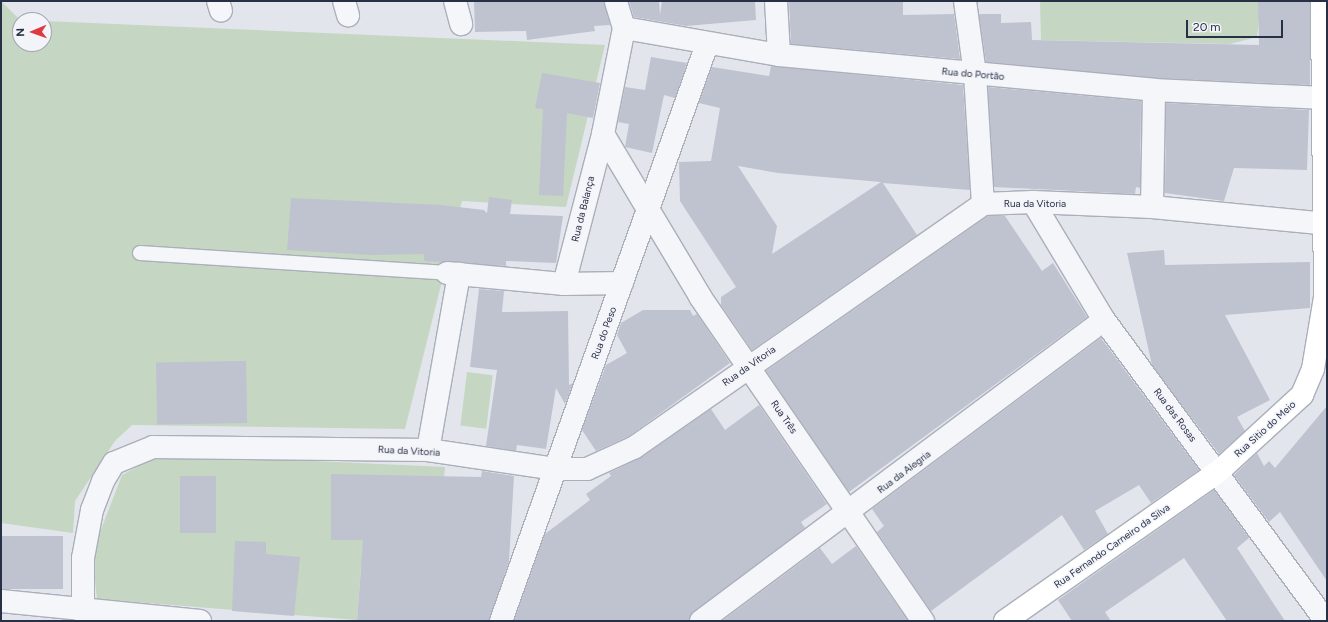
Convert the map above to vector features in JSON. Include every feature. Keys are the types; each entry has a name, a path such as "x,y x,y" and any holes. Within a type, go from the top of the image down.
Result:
{"street":[{"path":"455,1 461,24"},
{"name":"Rua da Balança","path":"564,284 603,134 624,28 616,1"},
{"path":"776,1 780,55"},
{"path":"964,1 975,74 983,204"},
{"name":"Rua Sitio do Meio","path":"1218,472 1302,395 1313,369 1326,297 1327,224 1322,1"},
{"name":"Rua do Portão","path":"624,28 707,44 780,55 1154,90 1324,98"},
{"name":"Rua do Peso","path":"501,621 707,44"},
{"path":"1152,207 1154,90"},
{"path":"603,134 648,211"},
{"name":"Rua da Vitoria","path":"83,612 83,558 92,510 103,481 114,463 153,446 428,450 555,469 586,469 609,462 983,204 1033,202 1152,207 1327,224"},
{"name":"Rua das Rosas","path":"1033,202 1104,320 1218,472 1326,621"},
{"name":"Rua Três","path":"648,211 701,298 851,512 923,621"},
{"path":"428,450 453,273 564,284 622,283"},
{"name":"Rua da Alegria","path":"701,621 851,512 1104,320"},
{"name":"Rua Fernando Carneiro da Silva","path":"1006,621 1218,472"},
{"path":"1,601 83,612 200,621"}],"lane":[{"path":"140,253 453,273"}],"green space":[{"path":"1,1 12,12 12,52 52,52 52,21 605,45 566,207 462,201 405,429 132,425 115,441 75,501 73,533 1,523"},
{"path":"1040,1 1261,1 1257,37 1230,44 1041,40"},
{"path":"467,372 493,375 486,429 460,426"},
{"path":"161,454 445,467 435,574 361,565 357,620 97,599 92,553 122,475"}],"building":[{"path":"474,1 604,1 610,25 594,26 595,31 527,40 526,31 475,32"},
{"path":"629,1 659,1 660,15 662,1 755,1 756,20 686,26 634,17"},
{"path":"789,1 903,1 903,15 954,14 960,59 791,44"},
{"path":"1258,1 1310,1 1310,85 1155,78 986,62 979,14 1001,14 1001,23 1031,22 1032,40 1259,45"},
{"path":"651,57 687,63 675,98 664,95 652,153 625,147 629,124 618,122 625,87 645,90"},
{"path":"771,66 963,85 970,190 883,183 917,235 752,350 721,305 721,297 736,287 680,201 679,162 711,161 720,108 699,103 712,67 769,76","holes":["738,166 778,173 881,182 772,254 777,226"]},
{"path":"542,73 600,83 593,118 567,113 563,196 539,195 543,109 535,108"},
{"path":"988,87 1141,101 1140,188 1136,187 1135,194 994,187"},
{"path":"1166,103 1309,110 1307,170 1234,168 1224,201 1165,193"},
{"path":"489,197 512,200 510,214 563,216 556,263 506,261 506,266 424,261 424,254 370,255 287,250 291,198 441,205 484,210 487,213"},
{"path":"988,216 1005,216 1042,271 1053,263 1087,317 849,492 766,371"},
{"path":"1164,250 1165,265 1310,262 1310,308 1225,315 1270,400 1237,417 1245,431 1219,454 1152,365 1127,253"},
{"path":"479,289 504,291 502,312 568,311 569,385 573,383 565,404 556,388 546,449 517,445 516,451 486,446 497,370 470,367"},
{"path":"643,310 690,310 693,316 697,314 730,363 629,436 596,451 582,430 606,365 627,353 617,335 621,323"},
{"path":"1101,338 1199,470 1151,503 1139,485 1095,511 1108,534 1084,550 1062,515 931,611 877,532 884,526 872,509"},
{"path":"246,361 247,423 157,425 156,363"},
{"path":"759,405 827,504 801,522 805,528 694,611 689,621 514,621 545,534 590,500 586,494 611,476 609,473 642,457 711,409 725,430"},
{"path":"1327,406 1327,581 1280,512 1269,522 1234,475 1257,453 1264,466 1269,461 1275,468"},
{"path":"482,471 514,476 509,561 489,621 357,621 363,540 331,540 331,474 481,477"},
{"path":"180,476 216,476 216,533 180,533"},
{"path":"1214,490 1249,538 1237,548 1285,621 1227,621 1184,558 1105,612 1111,621 1072,621 1058,600"},
{"path":"1,536 63,536 63,589 1,589"},
{"path":"235,541 266,542 266,554 300,557 294,616 232,611"},
{"path":"856,546 908,621 722,621 820,548 832,564"}]}
